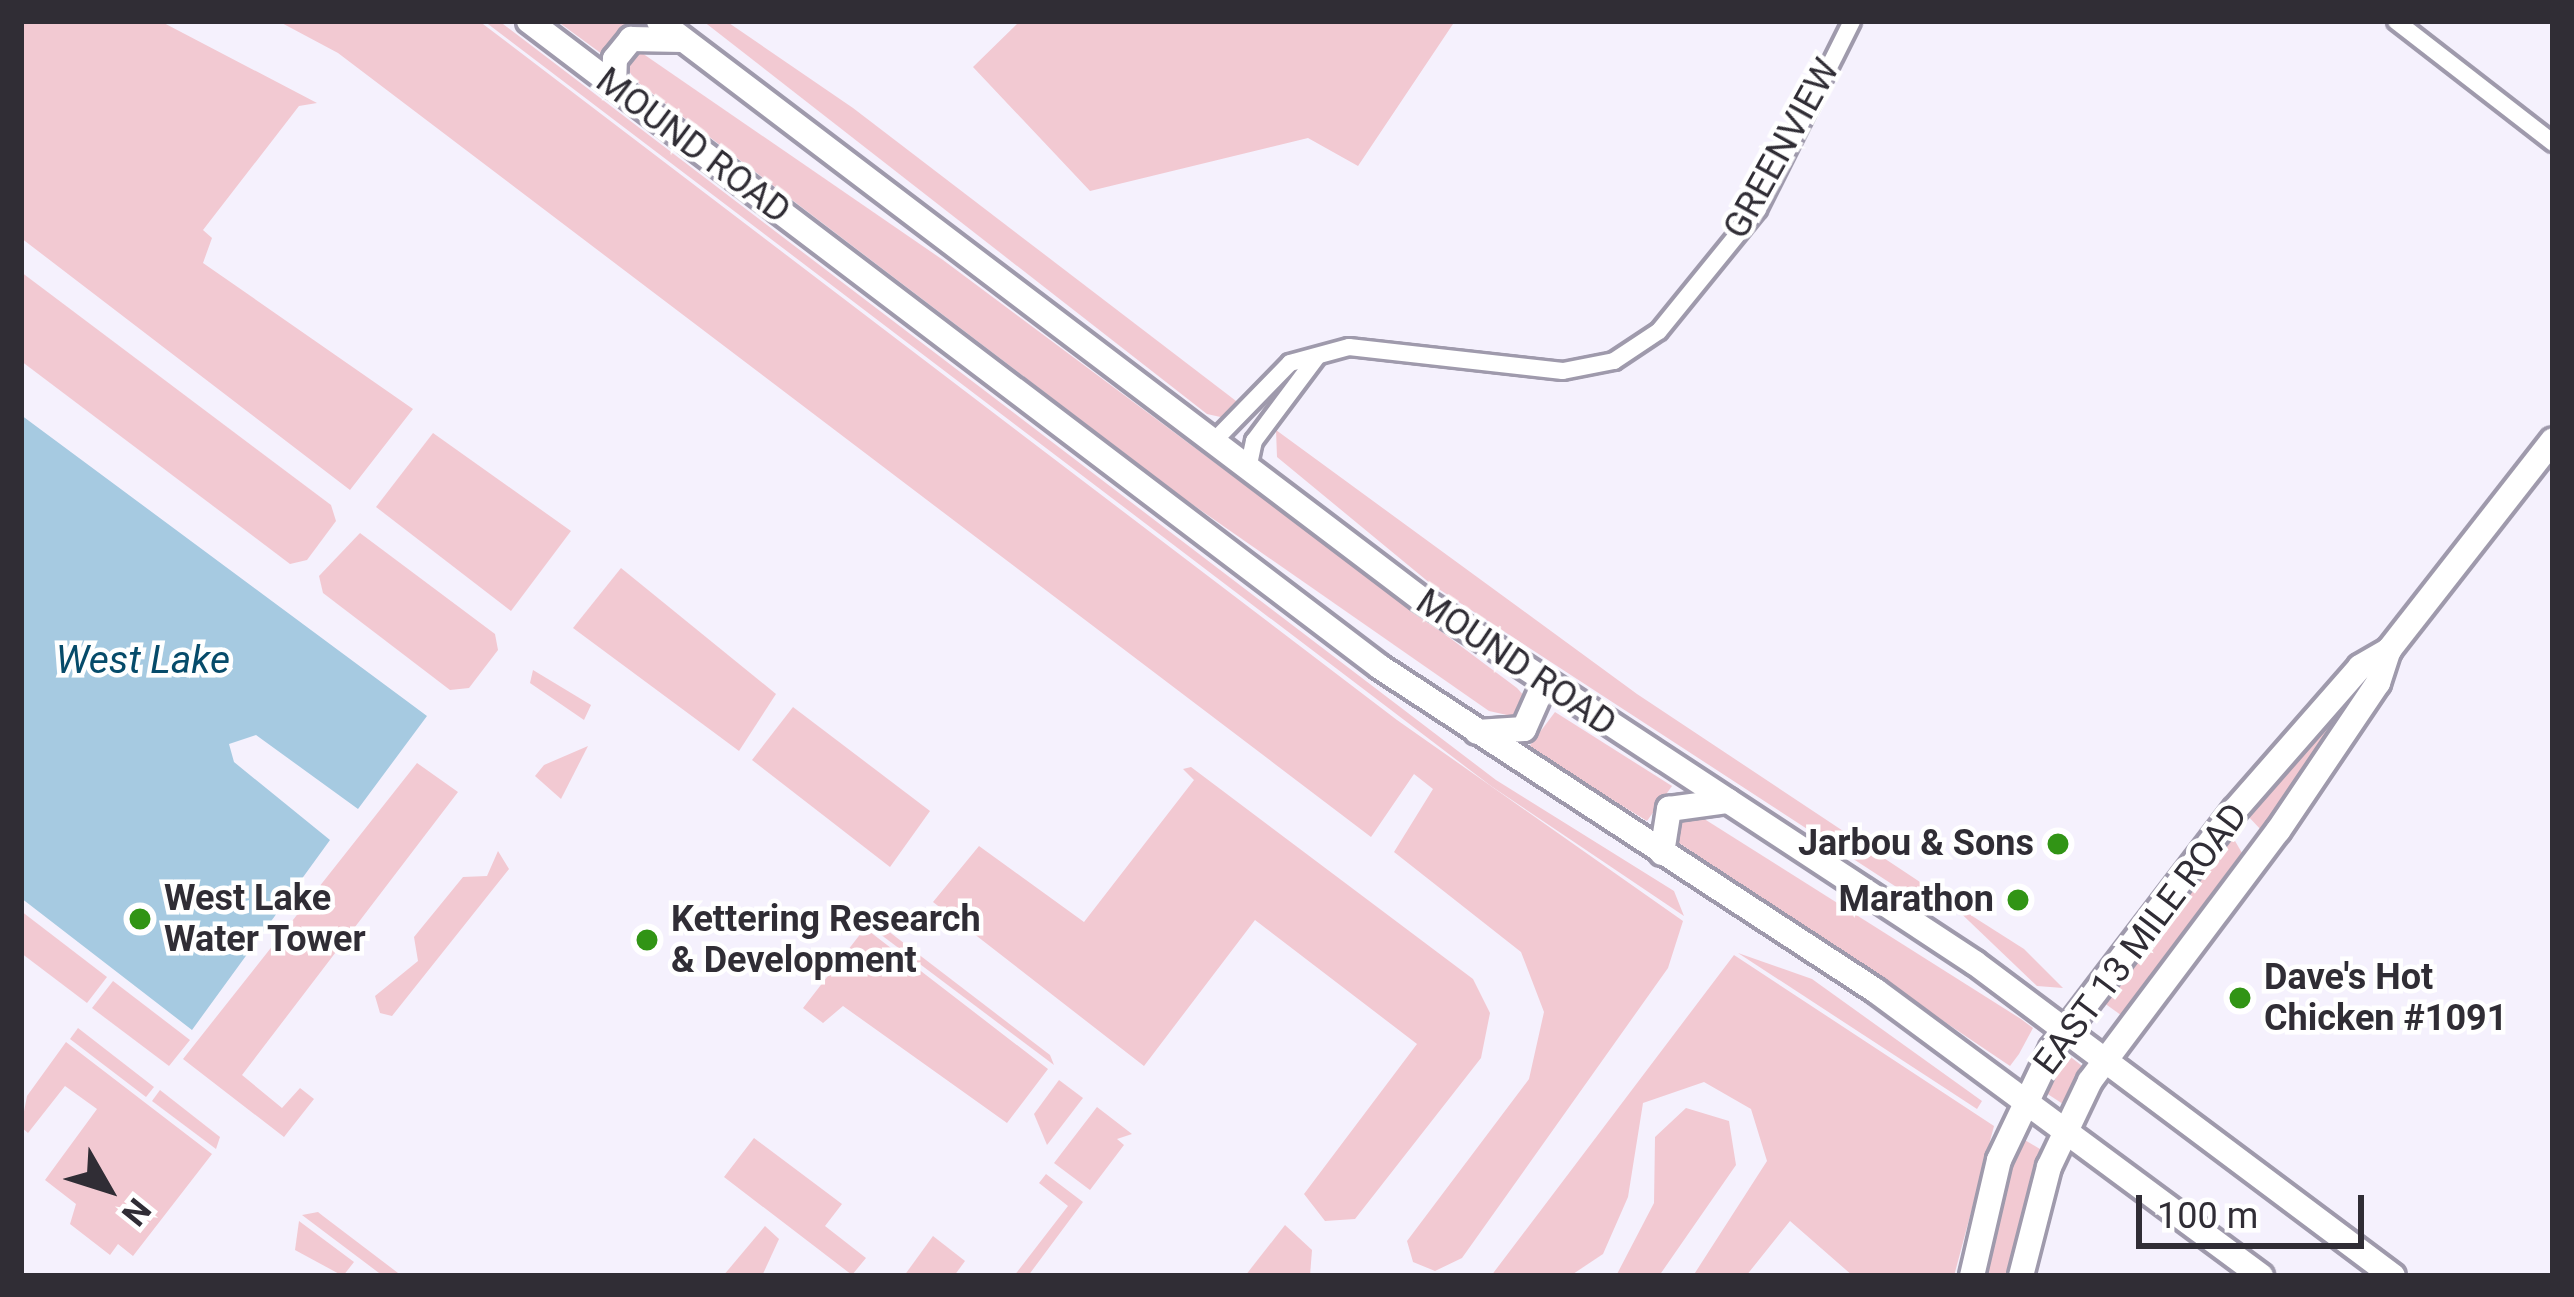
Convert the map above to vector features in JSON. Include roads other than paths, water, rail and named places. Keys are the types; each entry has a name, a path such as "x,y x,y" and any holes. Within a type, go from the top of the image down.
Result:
{"main road":[{"name":"MOUND ROAD","path":"529,21 1469,730 1662,853 2025,1099 2261,1276"},
{"name":"MOUND ROAD","path":"659,21 1248,469 1544,684 1731,801 2065,1030 2393,1276"},
{"path":"614,86 615,58 631,39 685,40"},
{"name":"EAST 13 MILE ROAD","path":"2020,1276 2066,1130 2105,1059 2206,927 2378,683 2389,650 2553,440"},
{"name":"EAST 13 MILE ROAD","path":"1972,1276 2025,1099 2065,1030 2226,822 2360,667 2389,650"},
{"path":"1469,730 1524,729 1544,684"},
{"path":"1662,853 1669,809 1731,801"},
{"path":"2206,927 2202,914 2252,840 2226,822"}],"street":[{"name":"GREENVIEW","path":"1213,442 1290,363 1378,343 1508,368 1614,361 1659,331 1758,209 1852,21"},
{"path":"2396,21 2416,27 2553,143"},
{"path":"1248,469 1254,441 1316,358"}],"water":[{"name":"West Lake","path":"21,415 427,716 358,809 256,735 229,744 234,762 330,840 192,1030 21,898"}],"place":[{"name":"Jarbou & Sons","path":"2058,844"},
{"name":"Marathon","path":"2018,900"},
{"name":"West Lake Water Tower","path":"140,919"},
{"name":"Kettering Research & Development","path":"647,940"},
{"name":"Dave's Hot Chicken #1091","path":"2240,998"}]}
